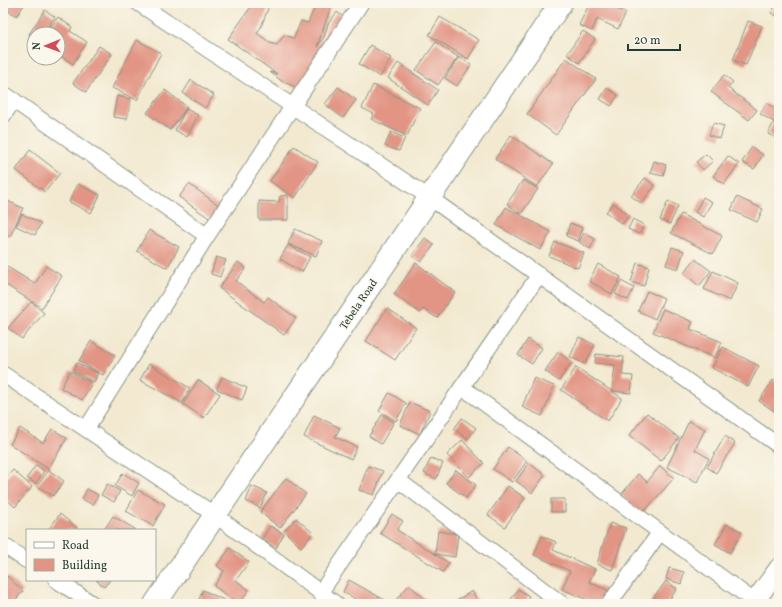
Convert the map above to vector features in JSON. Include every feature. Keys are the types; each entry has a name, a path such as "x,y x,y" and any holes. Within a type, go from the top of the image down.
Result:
{"main road":[{"name":"Tebela Road","path":"155,604 561,3"}],"street":[{"path":"138,3 430,198 779,446"},
{"path":"86,429 207,236 361,3"},
{"path":"3,116 8,96 207,236"},
{"path":"320,592 539,275"},
{"path":"3,374 215,515 336,604"},
{"path":"462,387 755,603 779,568"},
{"path":"398,480 562,604"},
{"path":"609,604 660,532"},
{"path":"3,545 26,560"},
{"path":"58,581 93,604"}],"building":[{"path":"3,3 25,3 17,16 3,8"},
{"path":"251,3 270,3 261,27 257,33 270,43 277,45 284,35 294,38 301,21 308,23 312,13 319,3 332,3 317,47 324,37 328,24 337,12 349,22 299,88 283,82 270,72 277,74 228,39 253,4"},
{"path":"590,3 604,3 626,13 618,29 597,19 592,31 579,25"},
{"path":"777,3 779,3 779,17 771,13"},
{"path":"45,10 55,17 49,26 34,26"},
{"path":"58,17 72,27 70,31 87,42 73,64 66,59 66,26 52,26"},
{"path":"440,17 479,40 468,59 429,35"},
{"path":"748,21 762,26 746,65 733,60"},
{"path":"583,31 595,39 579,63 567,54"},
{"path":"137,40 161,53 137,100 112,88"},
{"path":"436,42 458,57 438,85 416,70"},
{"path":"370,45 391,58 380,77 359,64"},
{"path":"99,46 112,54 86,92 73,83"},
{"path":"459,57 471,65 457,86 445,78"},
{"path":"566,58 596,79 556,135 527,114"},
{"path":"398,63 438,90 428,105 388,78"},
{"path":"724,75 733,82 728,88 757,110 749,120 711,92"},
{"path":"191,80 214,95 205,108 183,93"},
{"path":"373,85 420,108 407,136 371,119 374,114 362,108"},
{"path":"338,87 356,100 343,118 325,104"},
{"path":"607,88 618,95 611,106 600,99"},
{"path":"165,90 187,107 170,130 147,113"},
{"path":"117,96 131,99 127,119 113,117"},
{"path":"766,103 779,110 779,139 768,134 774,122 760,114"},
{"path":"186,109 198,115 187,137 175,130"},
{"path":"713,123 724,126 720,139 709,135"},
{"path":"391,132 405,138 399,151 385,146"},
{"path":"511,135 553,164 537,187 495,159"},
{"path":"294,146 318,162 295,198 270,181"},
{"path":"752,147 763,155 754,169 742,162"},
{"path":"30,150 60,173 45,192 16,170"},
{"path":"706,154 713,161 703,170 696,162"},
{"path":"728,156 739,164 724,184 713,176"},
{"path":"654,161 666,165 663,176 650,173"},
{"path":"645,178 655,186 641,203 631,196"},
{"path":"523,180 538,189 521,214 507,204"},
{"path":"78,184 100,195 91,213 69,202"},
{"path":"189,184 221,207 212,220 179,197"},
{"path":"288,195 288,220 259,220 259,201 279,202 280,196"},
{"path":"703,197 712,202 703,217 695,212"},
{"path":"737,197 763,209 757,222 731,210"},
{"path":"3,199 23,208 10,237 3,233"},
{"path":"668,201 678,206 670,224 660,220"},
{"path":"613,203 629,215 622,224 606,212"},
{"path":"506,207 551,232 540,250 496,225"},
{"path":"22,214 41,223 35,235 16,226"},
{"path":"681,214 722,236 713,254 671,233"},
{"path":"633,219 644,225 639,234 628,229"},
{"path":"570,223 583,228 578,241 566,236"},
{"path":"295,229 322,241 316,256 288,244"},
{"path":"149,230 179,247 167,268 137,251"},
{"path":"584,233 595,239 590,249 579,242"},
{"path":"425,238 434,245 421,262 412,256"},
{"path":"555,242 584,253 578,268 549,256"},
{"path":"288,245 310,257 302,272 280,259"},
{"path":"672,247 684,251 678,269 666,265"},
{"path":"216,257 226,260 220,277 211,274"},
{"path":"695,259 711,271 699,286 684,273"},
{"path":"238,262 246,268 236,281 264,302 268,297 296,318 284,335 219,288"},
{"path":"416,263 455,292 437,318 423,309 420,313 394,294"},
{"path":"637,263 649,267 644,286 631,282"},
{"path":"598,264 621,277 612,294 589,281"},
{"path":"4,265 35,284 46,266 62,276 42,308 3,283"},
{"path":"713,271 738,283 730,301 704,289"},
{"path":"621,281 634,288 628,300 615,294"},
{"path":"647,291 664,298 655,319 638,311"},
{"path":"31,302 44,313 22,339 8,328"},
{"path":"387,308 416,328 395,360 366,341"},
{"path":"663,309 693,322 690,329 722,342 715,358 653,332"},
{"path":"579,337 595,345 585,364 570,357"},
{"path":"528,339 542,348 532,364 518,355"},
{"path":"91,341 115,355 103,375 79,361"},
{"path":"723,347 759,366 748,387 712,368"},
{"path":"558,352 572,362 559,381 545,371"},
{"path":"596,354 624,357 622,375 633,376 631,393 612,391 615,365 595,363"},
{"path":"77,363 98,373 94,382 73,371"},
{"path":"149,364 190,388 182,403 140,380"},
{"path":"576,367 622,398 608,421 561,390"},
{"path":"70,371 92,383 82,400 61,388"},
{"path":"222,377 247,388 242,400 217,389"},
{"path":"534,378 554,386 542,416 522,407"},
{"path":"198,380 220,394 204,418 183,404"},
{"path":"773,380 779,384 779,414 759,401"},
{"path":"389,393 406,403 396,421 379,411"},
{"path":"410,402 430,411 420,434 400,425"},
{"path":"647,413 679,438 661,461 629,436"},
{"path":"314,415 340,428 335,437 357,447 351,459 304,437"},
{"path":"382,415 394,422 381,444 369,436"},
{"path":"462,418 476,428 468,439 454,429"},
{"path":"689,421 705,429 695,450 709,458 697,482 667,467"},
{"path":"20,428 43,443 52,429 67,438 48,469 10,444"},
{"path":"725,436 735,443 716,473 707,467"},
{"path":"462,440 484,463 469,477 447,455"},
{"path":"508,447 527,461 512,482 493,469"},
{"path":"431,458 443,463 436,479 424,473"},
{"path":"529,463 545,475 532,493 516,481"},
{"path":"36,465 44,471 36,484 27,478"},
{"path":"368,466 383,471 374,495 359,490"},
{"path":"660,466 674,478 642,514 621,495 638,474 647,482"},
{"path":"13,470 32,487 15,507 3,496 3,482"},
{"path":"49,470 64,481 53,496 37,486"},
{"path":"456,470 476,485 466,498 446,483"},
{"path":"123,473 139,483 132,496 115,486"},
{"path":"286,478 306,494 280,528 260,512"},
{"path":"107,484 120,491 114,502 101,495"},
{"path":"252,486 267,493 260,508 246,501"},
{"path":"508,486 525,498 505,527 488,515"},
{"path":"87,489 98,495 93,505 82,499"},
{"path":"138,490 165,504 153,526 126,511"},
{"path":"551,499 565,499 565,512 551,512"},
{"path":"60,514 77,528 76,529 49,529"},
{"path":"392,514 403,521 397,530 449,563 443,572 380,533"},
{"path":"113,516 135,529 105,529"},
{"path":"296,518 313,533 301,547 284,531"},
{"path":"610,523 626,528 612,570 597,564"},
{"path":"727,524 742,532 730,553 715,544"},
{"path":"270,526 284,534 276,548 262,539"},
{"path":"438,531 458,534 455,557 435,554"},
{"path":"542,536 556,542 553,550 595,569 589,582 609,591 604,604 597,604 562,589 570,571 534,555"},
{"path":"230,548 249,562 236,580 249,590 239,604 214,586 224,571 217,566"},
{"path":"669,568 684,572 681,584 666,579"},
{"path":"7,576 23,591 12,604 3,604 3,581"},
{"path":"349,580 392,604 365,604 343,592"},
{"path":"97,581 109,581 104,587"},
{"path":"666,581 677,589 666,604 649,604"},
{"path":"409,585 429,602 428,604 396,604 394,602"},
{"path":"518,589 529,596 524,604 508,604"},
{"path":"203,590 226,601 225,604 197,604"},
{"path":"472,591 477,600 470,604 458,604 456,601"}]}
